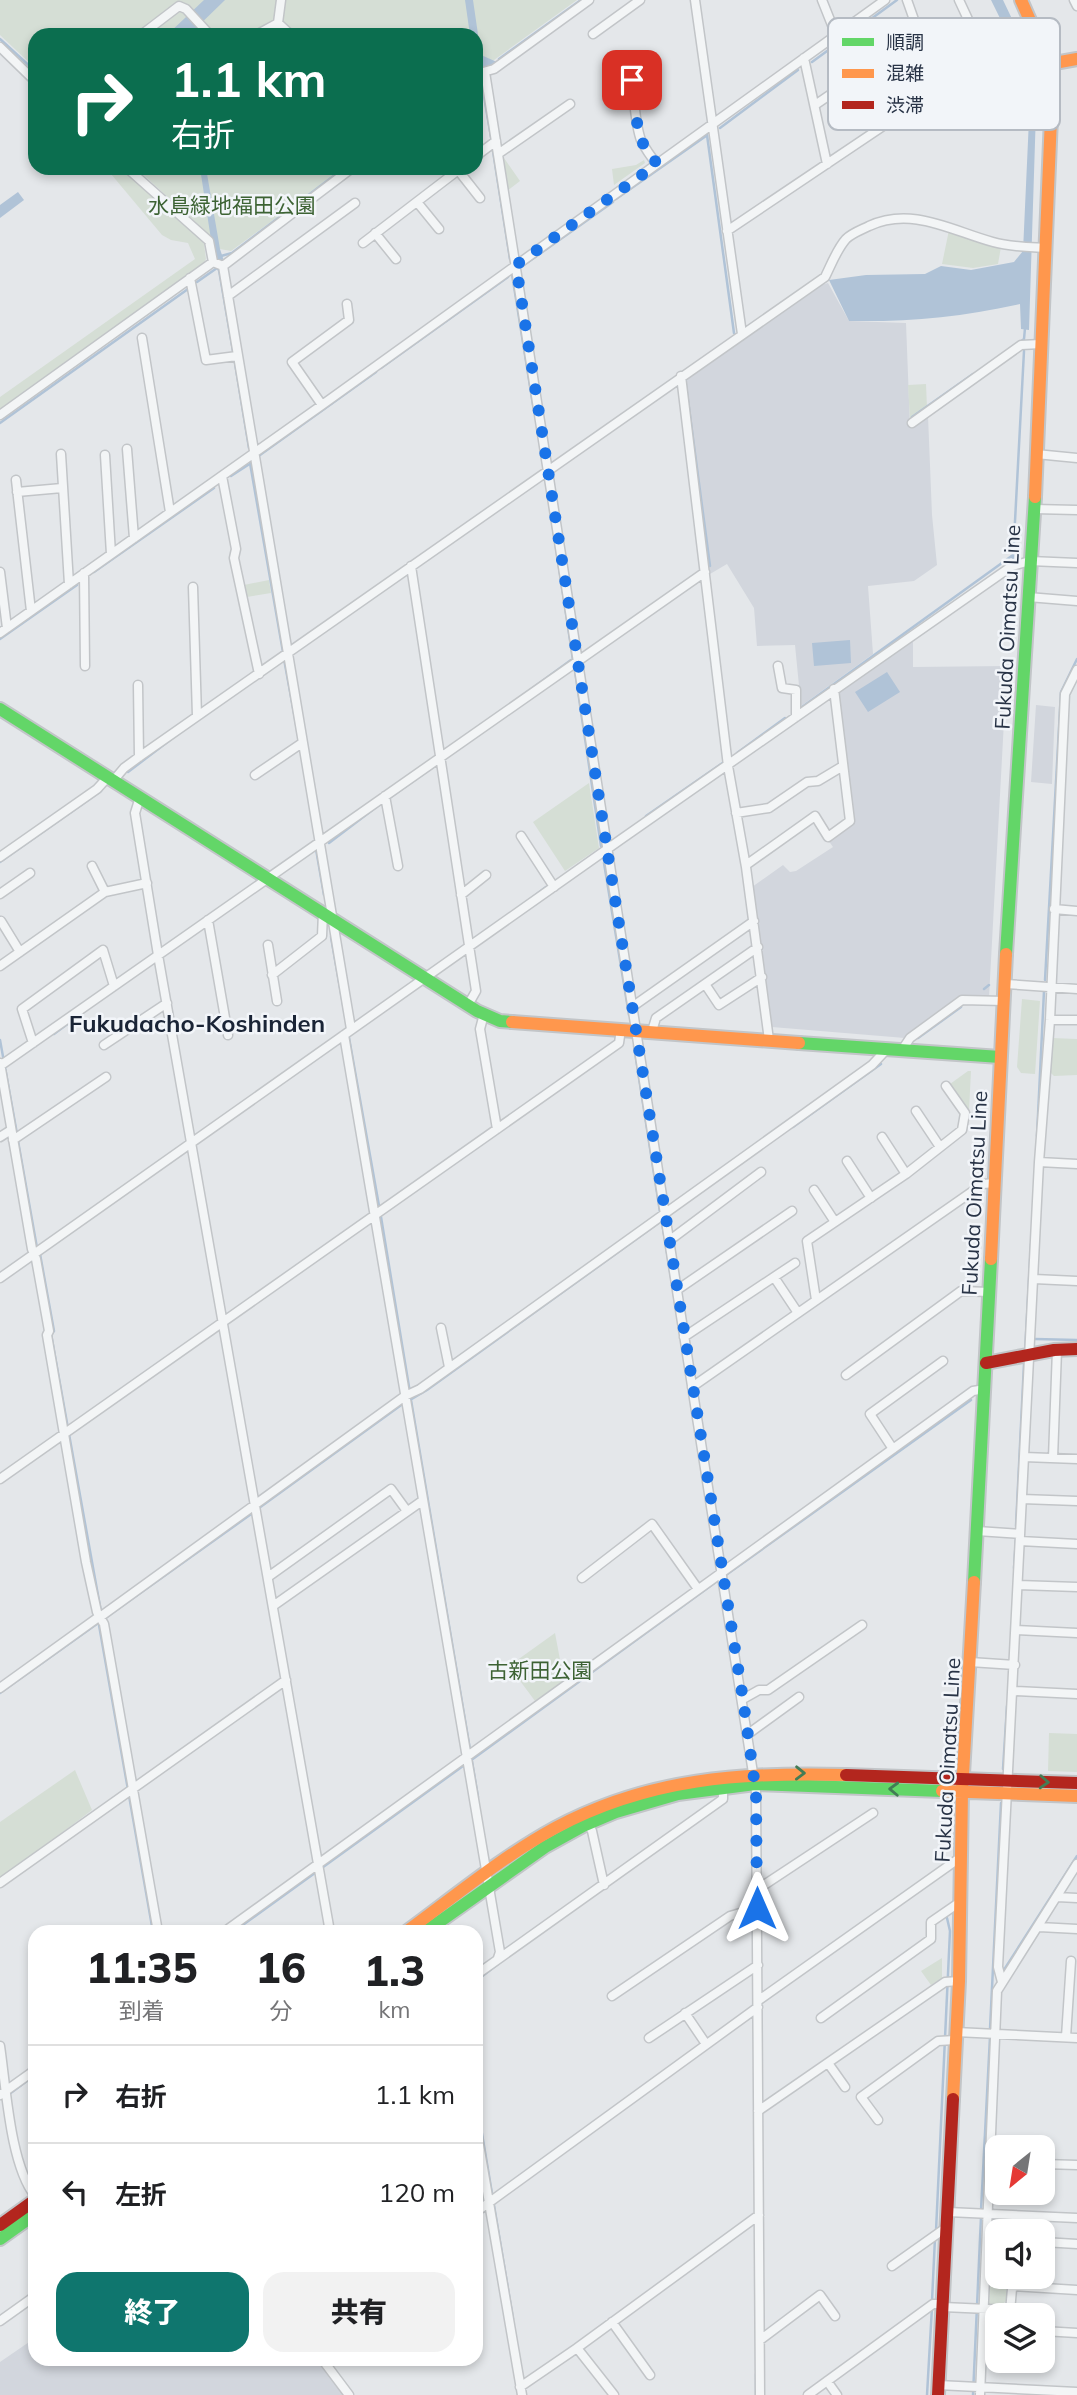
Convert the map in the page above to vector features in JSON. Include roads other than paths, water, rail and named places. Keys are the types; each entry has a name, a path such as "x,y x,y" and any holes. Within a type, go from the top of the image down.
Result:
{"street":[{"path":"278,23 281,0"},
{"path":"483,72 494,69 589,0"},
{"path":"593,34 640,0"},
{"path":"695,0 742,334"},
{"path":"822,0 829,18"},
{"path":"907,0 913,18"},
{"path":"959,0 967,18"},
{"name":"Fukuda Oimatsu Line","path":"1021,0 1030,18"},
{"path":"1074,0 1077,6"},
{"path":"859,18 882,1"},
{"path":"150,28 179,6 186,9 204,28"},
{"path":"269,28 278,23"},
{"path":"278,23 283,28"},
{"path":"3,630 322,405 828,41"},
{"path":"2,51 28,75"},
{"path":"804,58 827,164"},
{"path":"632,80 638,130 642,142 657,164"},
{"path":"483,86 496,141 516,265 663,1216 670,1240 719,1573 743,1699 754,1778 758,1889 754,1909 760,2395"},
{"path":"815,105 828,96"},
{"path":"498,154 570,104"},
{"path":"727,231 877,130"},
{"name":"Fukuda Oimatsu Line","path":"938,2390 939,2232 948,2212 951,1981 960,1902 962,1792 985,1388 1000,1057 1037,454 1051,130"},
{"path":"483,151 496,141"},
{"path":"135,175 209,241 213,262"},
{"path":"223,266 343,175"},
{"path":"363,243 451,175"},
{"path":"463,175 480,198"},
{"path":"417,202 439,229"},
{"path":"228,296 355,203"},
{"path":"0,857 825,277 845,240 853,234 875,223 918,219 938,223 990,242 1046,248"},
{"path":"375,233 396,259"},
{"path":"213,262 223,266"},
{"path":"0,415 213,262"},
{"path":"223,266 320,841 327,915 378,1213 422,1501 469,1754 500,1958"},
{"path":"190,278 206,360 237,356"},
{"path":"322,405 292,362 349,320 348,304"},
{"path":"142,338 170,512"},
{"path":"912,423 1021,345 1041,344"},
{"path":"681,376 728,766 746,865 769,1040"},
{"path":"127,449 134,538"},
{"path":"61,454 69,584"},
{"path":"1037,454 1077,458"},
{"path":"105,455 111,554"},
{"path":"222,475 236,549 234,558 258,674"},
{"path":"16,480 31,611"},
{"path":"17,492 62,488"},
{"path":"1034,509 1077,510"},
{"path":"0,1278 1012,566 1030,561 1077,563"},
{"path":"411,566 476,991 468,1005"},
{"path":"0,572 3,630"},
{"path":"157,1925 130,1791 101,1619 86,1562 37,1252 16,1139 11,1130 2,1064 158,954 208,923 267,878 705,572"},
{"path":"84,573 85,666"},
{"path":"193,587 197,716"},
{"path":"1028,597 1077,601"},
{"path":"778,667 782,688 796,690 796,717"},
{"path":"994,2135 995,2034 1000,1978 1007,1787 1039,1162 1050,1020 1065,694 1077,670"},
{"path":"138,685 139,757"},
{"path":"746,865 815,816 828,837 850,821 834,690"},
{"path":"0,709 468,1005 500,1021 1000,1057"},
{"path":"255,775 302,743"},
{"path":"736,813 769,808 807,782 818,781 844,766"},
{"path":"385,796 398,866"},
{"path":"140,797 135,813 158,954 329,1925"},
{"path":"521,836 554,887"},
{"path":"92,866 105,892"},
{"path":"0,894 30,873"},
{"path":"461,895 486,875"},
{"path":"0,966 105,892 147,883"},
{"path":"1054,909 1077,911"},
{"path":"272,975 322,936 327,915"},
{"path":"1,921 20,952"},
{"path":"632,1007 754,921"},
{"path":"208,923 228,1035"},
{"path":"268,945 277,1001"},
{"path":"652,1031 656,1018 758,947"},
{"path":"33,1043 22,1009 103,950 114,986"},
{"path":"705,984 719,1005 762,977"},
{"path":"1006,984 1077,989"},
{"path":"902,1050 910,1038 962,1000 1004,1002"},
{"path":"104,1045 167,1003"},
{"path":"484,1014 480,1029 497,1129"},
{"path":"1050,1020 1077,1020"},
{"path":"0,1479 619,1043 621,1029"},
{"path":"0,1688 257,1508 449,1367 663,1216 872,1065 887,1049"},
{"path":"16,1139 106,1077"},
{"path":"816,1300 807,1241 906,1174 962,1130 965,1113 946,1086"},
{"path":"916,1111 940,1147"},
{"path":"0,1137 11,1130"},
{"path":"881,1137 906,1174"},
{"path":"847,1161 871,1198"},
{"path":"1039,1162 1077,1164"},
{"path":"670,1240 761,1172"},
{"path":"692,1387 983,1184 995,1183"},
{"path":"814,1189 835,1222"},
{"path":"677,1290 792,1210"},
{"path":"684,1337 795,1263"},
{"path":"774,1277 798,1313"},
{"path":"1034,1279 1077,1281"},
{"path":"846,1375 961,1291 989,1292"},
{"path":"441,1328 449,1367"},
{"path":"986,1363 1077,1349"},
{"path":"1053,1458 1057,1350"},
{"path":"893,1449 870,1414 943,1361"},
{"path":"235,1925 318,1868 469,1754 973,1391 985,1388"},
{"path":"1024,1457 1077,1459"},
{"path":"268,1577 391,1489 407,1511"},
{"path":"1022,1499 1077,1501"},
{"path":"273,1606 422,1501"},
{"path":"582,1578 652,1524 698,1589"},
{"path":"977,1531 1077,1544"},
{"path":"1018,1585 1077,1587"},
{"path":"743,1699 759,1690 768,1690 862,1625"},
{"path":"1016,1630 1077,1633"},
{"path":"970,1662 1015,1665"},
{"path":"0,1883 286,1680"},
{"path":"1014,1691 1077,1694"},
{"path":"748,1734 799,1697"},
{"path":"433,1925 548,1833 607,1804 688,1780 963,1777 1007,1787 1077,1796"},
{"path":"417,1925 487,1880 588,1824 646,1802 678,1794 754,1778 962,1792 1077,1783"},
{"path":"483,1970 723,1799 723,1786"},
{"path":"758,1889 873,1812"},
{"path":"588,1824 604,1885"},
{"path":"483,2207 961,1857"},
{"path":"1000,1978 1023,1952 1077,1864"},
{"path":"1057,1897 1077,1898"},
{"path":"821,2018 931,1939 931,1922 960,1902"},
{"path":"612,1996 730,1916 754,1909"},
{"path":"1038,1927 1077,1929"},
{"path":"1066,2038 1071,1961"},
{"path":"649,2038 755,1966"},
{"path":"758,2111 951,1981"},
{"path":"685,2012 706,2044"},
{"path":"878,2120 861,2097 938,2040 995,2034 1077,2038"},
{"path":"0,2046 5,2095 28,2185"},
{"path":"828,2063 845,2087"},
{"path":"5,2095 28,2076"},
{"path":"483,2159 492,2201 521,2390 757,2217"},
{"path":"1055,2164 1077,2165"},
{"path":"0,2225 28,2203"},
{"path":"976,2389 985,2205"},
{"path":"948,2212 1077,2218"},
{"path":"0,2239 28,2219"},
{"path":"892,2266 939,2232"},
{"path":"1055,2243 1077,2244"},
{"path":"1055,2287 1077,2290"},
{"path":"760,2340 820,2295 835,2316"},
{"path":"0,2321 28,2301"},
{"path":"808,2395 937,2306 985,2310"},
{"path":"612,2322 650,2375"},
{"path":"1055,2332 1077,2333"},
{"path":"577,2348 614,2395"},
{"path":"327,2366 349,2395"},
{"path":"827,2381 837,2395"},
{"path":"938,2390 1077,2392"}],"water":[{"path":"204,0 225,0 196,28 174,28"},
{"path":"465,0 473,0 477,28 469,28"},
{"path":"991,0 1003,0 1012,18 1000,18"},
{"path":"483,56 497,62 483,69"},
{"path":"1028,130 1035,130 1029,330 1021,329 1020,304 935,318 849,321 829,280 866,275 925,274 941,266 971,270 1014,262 1023,251"},
{"path":"201,175 207,175 224,261 214,259"},
{"path":"18,192 24,200 0,218 0,205"},
{"path":"850,640 851,663 814,666 812,643"},
{"path":"887,672 900,692 868,712 855,692"}],"waterway":[{"path":"499,59 581,0"},
{"path":"872,18 897,0"},
{"path":"0,39 28,65"},
{"path":"812,62 828,50"},
{"path":"720,128 798,70"},
{"path":"483,91 491,137"},
{"path":"707,135 734,333"},
{"path":"616,199 706,136"},
{"path":"493,151 510,259"},
{"path":"221,256 232,253 335,175"},
{"path":"524,265 613,202"},
{"path":"197,282 217,268 219,270 233,351"},
{"path":"512,274 534,411"},
{"path":"381,368 508,277"},
{"path":"0,423 188,289"},
{"path":"1019,343 1024,339 1025,328"},
{"path":"1013,559 1024,351"},
{"path":"235,363 249,448"},
{"path":"260,455 376,372"},
{"path":"912,417 973,374"},
{"path":"687,377 685,378 710,566"},
{"path":"250,463 283,652"},
{"path":"231,476 248,465"},
{"path":"94,572 214,488"},
{"path":"552,521 573,660"},
{"path":"802,707 1013,555"},
{"path":"0,639 77,585"},
{"path":"284,659 299,740"},
{"path":"1045,980 1061,692 1077,659"},
{"path":"519,698 571,660"},
{"path":"575,671 601,846"},
{"path":"737,753 785,718"},
{"path":"128,772 178,734"},
{"path":"646,816 724,762"},
{"path":"388,799 436,765"},
{"path":"0,862 101,791"},
{"path":"329,843 379,805"},
{"path":"314,850 316,849 324,895"},
{"path":"604,863 629,1015"},
{"path":"529,900 546,887"},
{"path":"331,937 410,1393"},
{"path":"984,989 989,985"},
{"path":"1037,1136 1044,991"},
{"path":"918,1038 961,1007"},
{"path":"54,1034 85,1011"},
{"path":"0,1040 17,1134"},
{"path":"634,1046 660,1212"},
{"path":"793,1127 881,1064"},
{"path":"18,1141 37,1248"},
{"path":"410,1400 664,1219"},
{"path":"662,1222 679,1326"},
{"path":"1025,1353 1031,1244"},
{"path":"40,1254 54,1331 51,1334 101,1612"},
{"path":"1035,1339 1077,1340"},
{"path":"1016,1526 1024,1364"},
{"path":"411,1400 478,1797"},
{"path":"726,1575 971,1400"},
{"path":"259,1508 404,1403"},
{"path":"0,1693 254,1512"},
{"path":"1014,1568 1016,1538"},
{"path":"470,1761 720,1579"},
{"path":"99,1625 152,1925"},
{"path":"1003,1769 1007,1706"},
{"path":"243,1925 463,1766"},
{"path":"990,2029 1001,1803"},
{"path":"1002,1973 1077,1856"},
{"path":"936,2231 950,1931 947,1918"},
{"path":"483,1976 498,1964"},
{"path":"981,2210 990,2037"},
{"path":"8,2095 28,2080"},
{"path":"483,2140 513,2319"},
{"path":"973,2395 981,2217"},
{"path":"932,2301 935,2238"},
{"path":"927,2395 932,2307"},
{"path":"756,2374 756,2395"}],"district":[{"name":"Fukudacho-Koshinden","path":"197,1023"}],"park label":[{"name":"水島緑地福田公園","path":"232,205"},
{"name":"古新田公園","path":"540,1670"}]}
